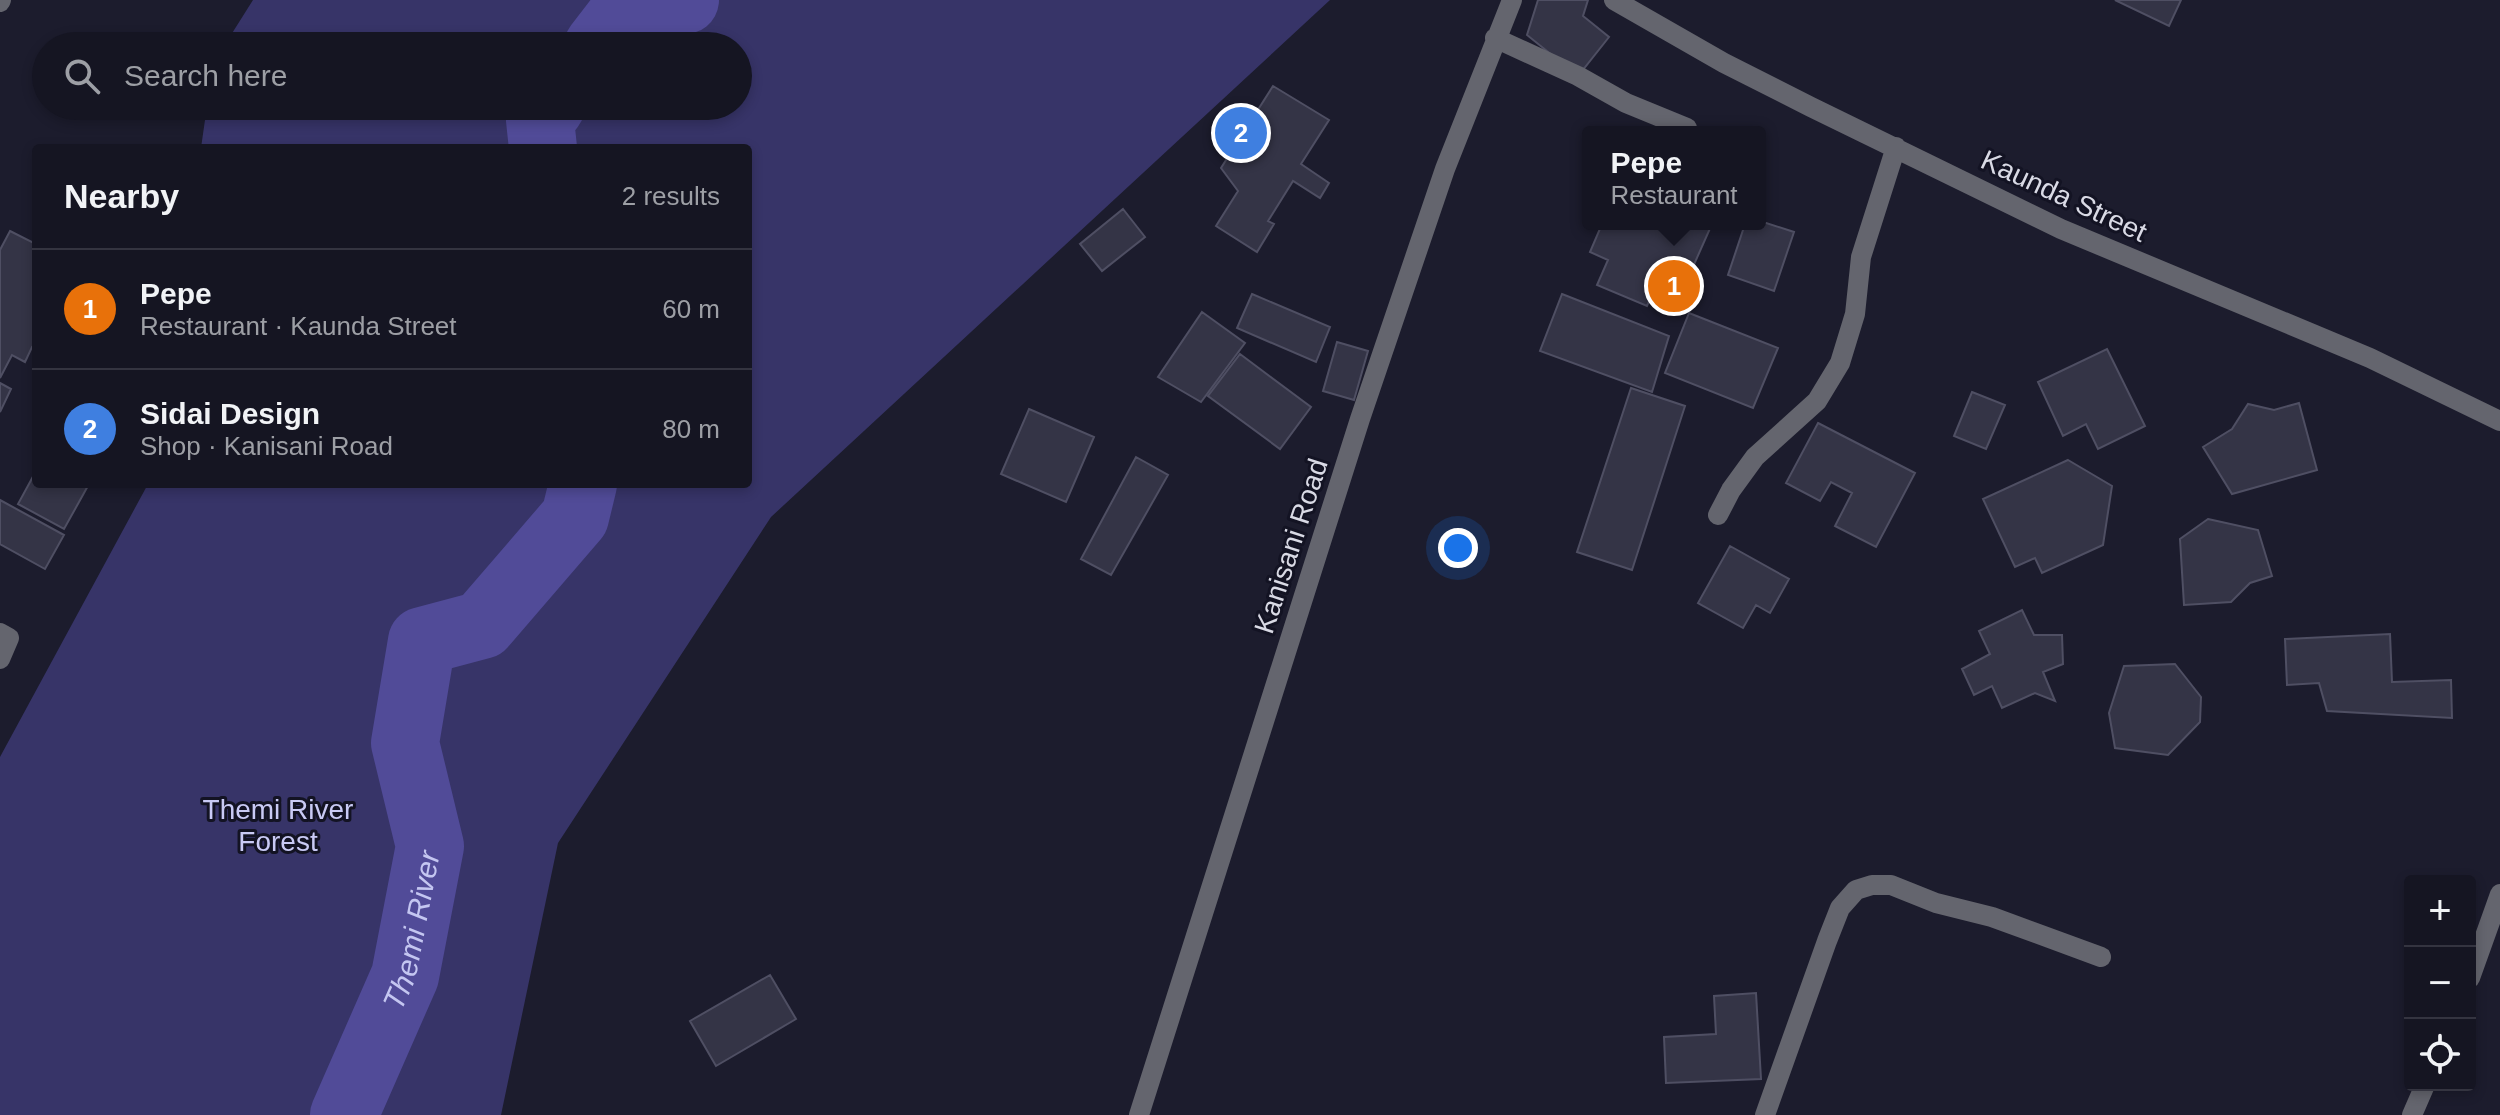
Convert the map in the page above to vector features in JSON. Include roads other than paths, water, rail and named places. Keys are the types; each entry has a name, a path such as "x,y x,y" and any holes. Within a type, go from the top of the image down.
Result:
{"street":[{"name":"Kanisani Road","path":"1139,1115 1360,419 1445,169 1512,0"},
{"name":"Kaunda Street","path":"1614,0 1724,63 2061,229 2370,358 2500,421"},
{"path":"1495,38 1578,76 1626,103 1682,126"},
{"path":"1718,515 1731,490 1755,457 1817,401 1840,363 1855,314 1861,257 1896,147"},
{"path":"0,633 9,638 0,659"},
{"path":"1765,1115 1840,908 1856,890 1872,885 1891,885 1936,903 1992,917 2101,957"},
{"path":"2476,961 2500,894"},
{"path":"2412,1115 2422,1091"}],"waterway":[{"name":"Themi River","path":"609,32 618,20 685,0"},
{"name":"Themi River","path":"540,120 543,144"},
{"name":"Themi River","path":"344,1115 405,976 430,846 405,743 422,641 482,625 575,517 582,488"}],"place":[{"name":"Sidai Design","path":"1241,133"},
{"name":"Pepe","path":"1674,286"}],"park label":[{"name":"Themi River Forest","path":"278,825"}]}
